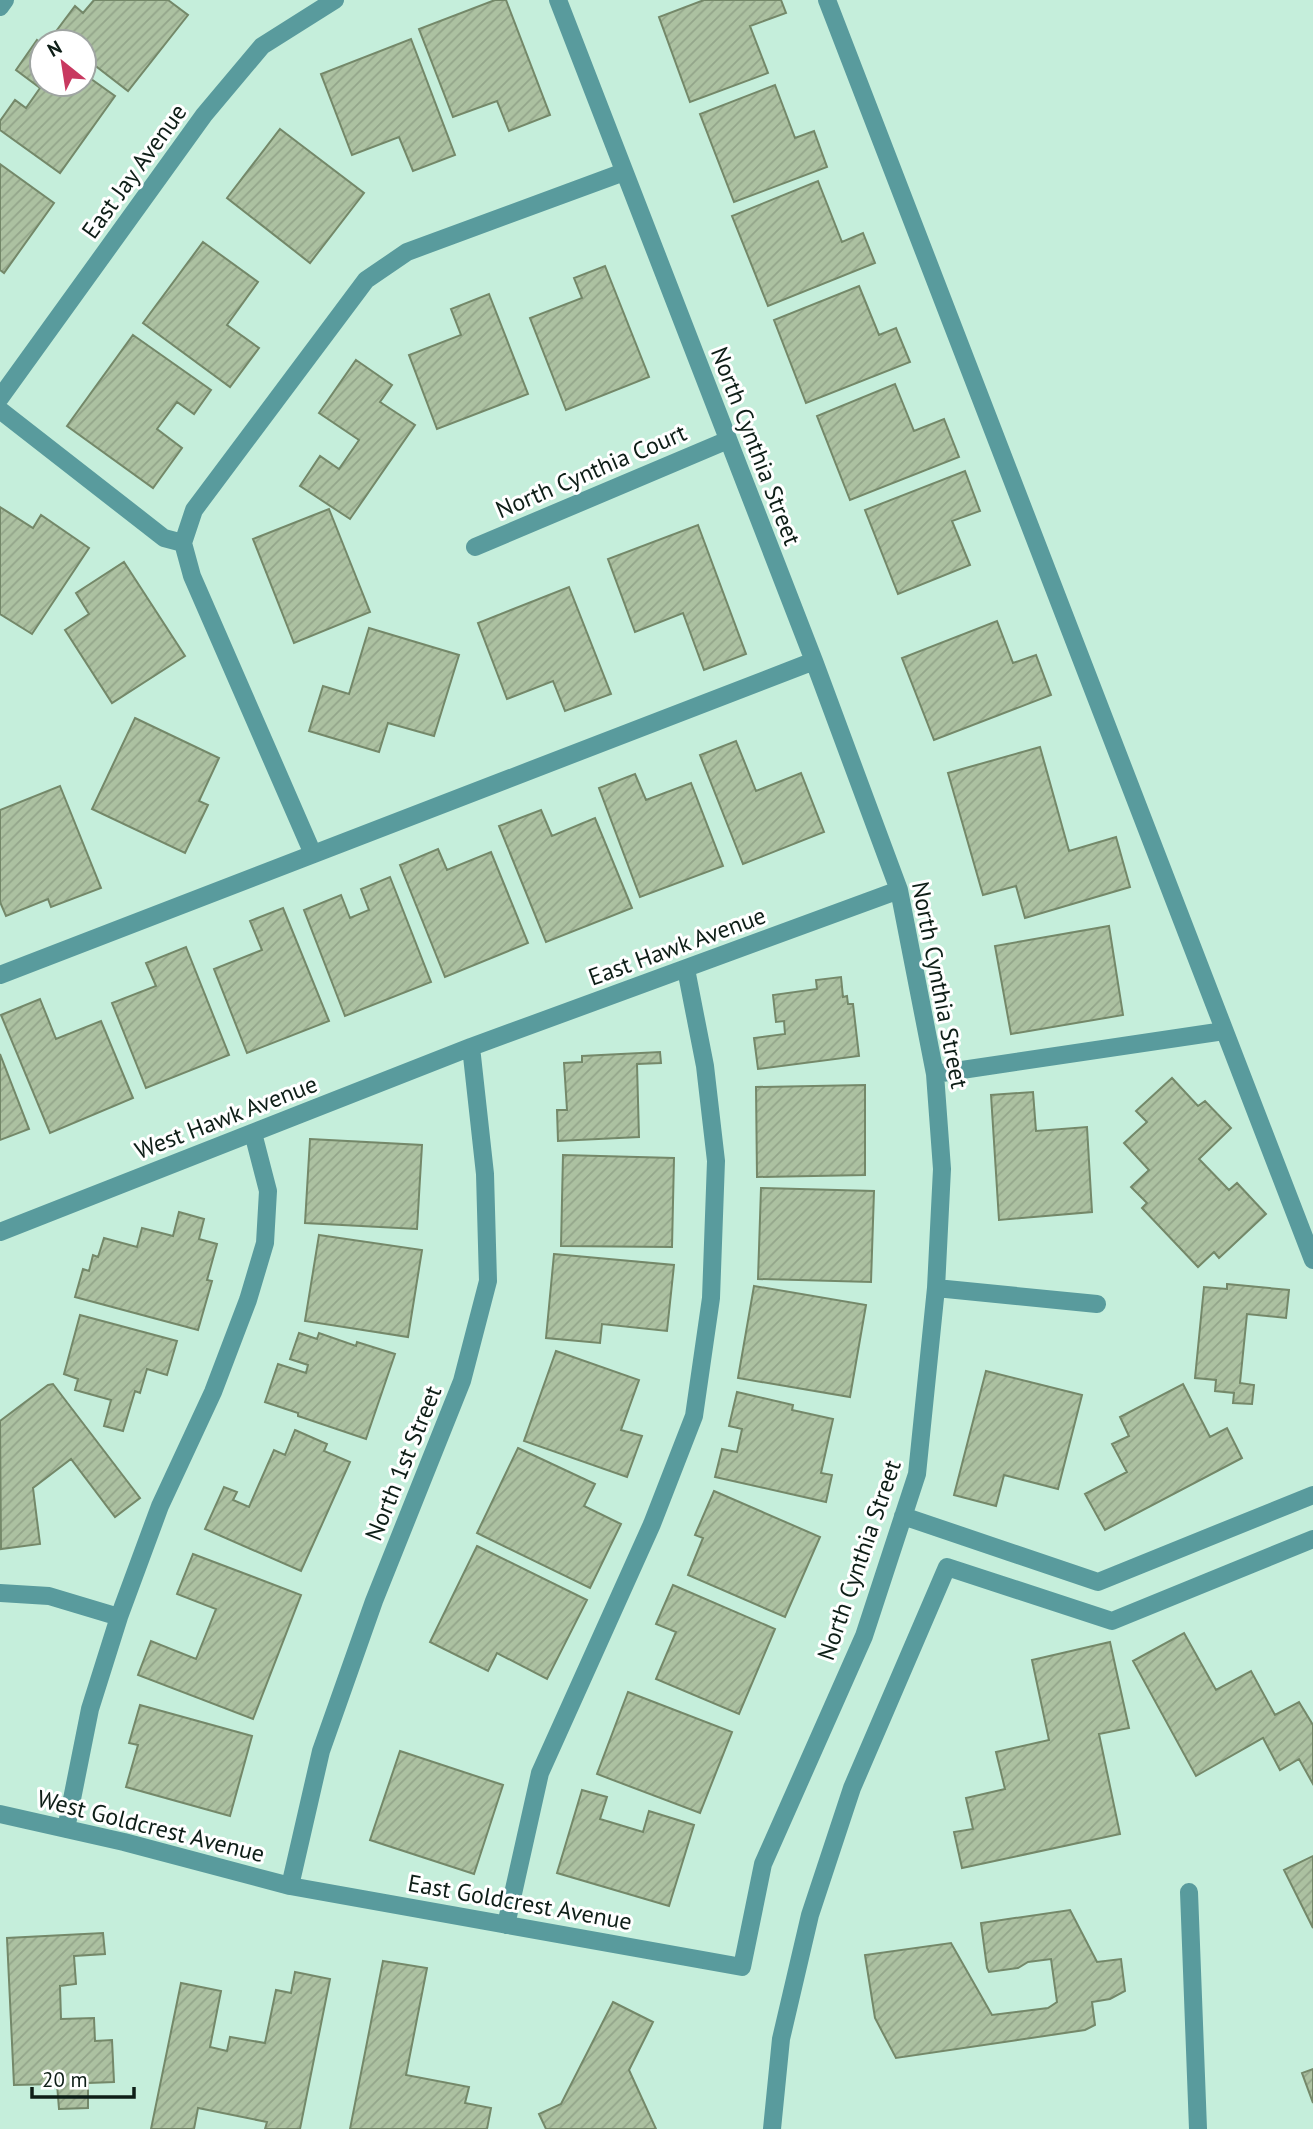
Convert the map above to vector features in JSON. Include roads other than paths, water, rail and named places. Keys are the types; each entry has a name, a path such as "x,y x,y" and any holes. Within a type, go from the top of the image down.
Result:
{"street":[{"path":"0,7 5,0"},
{"name":"East Jay Avenue","path":"0,398 204,115 262,46 335,0"},
{"name":"North Cynthia Street","path":"558,0 900,890 935,1074 942,1169 936,1288 917,1474 864,1636 763,1864 742,1967"},
{"path":"827,0 1313,1260"},
{"path":"313,854 192,576 183,543 194,510 366,280 407,252 624,172"},
{"path":"0,410 164,538 183,543"},
{"name":"North Cynthia Court","path":"475,547 727,440"},
{"path":"0,975 814,661"},
{"name":"East Hawk Avenue","path":"471,1047 900,890"},
{"path":"506,1925 540,1773 652,1524 694,1416 710,1298 716,1161 705,1066 686,969"},
{"path":"935,1074 1224,1031"},
{"name":"West Hawk Avenue","path":"0,1232 471,1047"},
{"name":"North 1st Street","path":"290,1886 321,1751 374,1601 462,1381 488,1282 485,1174 471,1047"},
{"path":"66,1829 90,1709 118,1617 160,1506 213,1392 248,1300 265,1243 268,1191 253,1133"},
{"path":"936,1288 1097,1304"},
{"path":"903,1516 1098,1582 1313,1495"},
{"path":"772,2129 781,2039 810,1915 852,1788 947,1567 1112,1621 1313,1539"},
{"path":"0,1593 49,1597 118,1617"},
{"name":"West Goldcrest Avenue","path":"0,1814 124,1842 290,1886"},
{"name":"East Goldcrest Avenue","path":"290,1886 742,1967"},
{"path":"1189,1892 1198,2129"}]}
